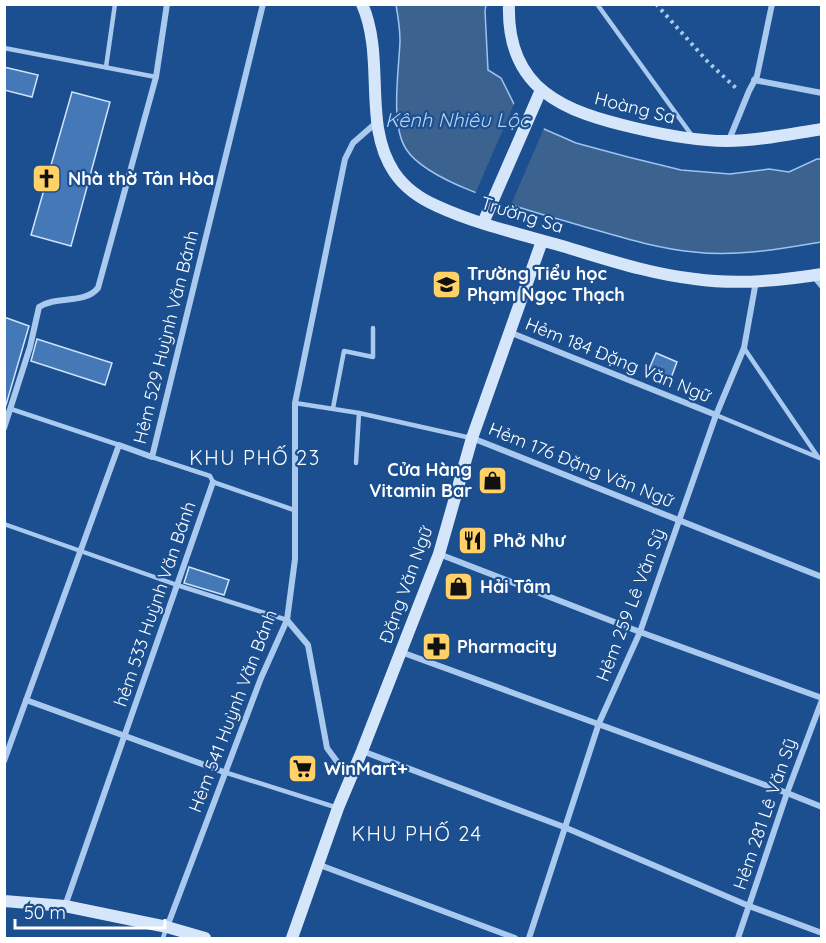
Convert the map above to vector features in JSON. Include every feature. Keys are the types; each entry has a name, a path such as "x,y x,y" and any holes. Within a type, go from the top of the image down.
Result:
{"street":[{"path":"4,428 30,347 39,307 47,302 60,299 87,297 98,288 156,77 166,4"},
{"name":"Hẻm 529 Huỳnh Văn Bánh","path":"4,761 119,445 152,457 263,4"},
{"name":"Trường Sa","path":"362,4 369,20 373,39 377,122 385,153 400,179 426,201 483,223 658,273 695,279 756,281 817,274"},
{"name":"Hoàng Sa","path":"509,4 510,29 514,46 528,77 541,90 574,111 631,127 694,140 728,141 822,129"},
{"path":"728,141 757,76 772,4"},
{"path":"754,80 822,93"},
{"path":"483,223 541,90"},
{"name":"Hẻm 541 Huỳnh Văn Bánh","path":"165,933 224,772 261,678 287,620 295,559 295,402 345,159 353,143 377,122"},
{"name":"Đặng Văn Ngữ","path":"292,939 338,808 439,554 472,438 542,241"},
{"path":"817,274 822,285"},
{"name":"Hẻm 259 Lê Văn Sỹ","path":"529,939 599,723 640,632 716,415 744,348 756,281"},
{"name":"Hẻm 184 Đặng Văn Ngữ","path":"509,332 716,415"},
{"name":"Hẻm 176 Đặng Văn Ngữ","path":"472,438 822,577"},
{"name":"hẻm 533 Huỳnh Văn Bánh","path":"65,906 213,482"},
{"path":"439,554 822,699"},
{"path":"287,620 308,645 327,748 350,780"},
{"path":"401,652 822,807"},
{"name":"Hẻm 281 Lê Văn Sỹ","path":"738,939 787,793 822,699"},
{"path":"26,700 224,772"},
{"path":"362,751 564,827 749,906 822,933"},
{"path":"317,864 514,939"},
{"path":"4,901 65,906 165,933 205,939"}],"lane":[{"path":"106,67 116,4"},
{"path":"597,4 694,140"},
{"path":"4,48 156,77"},
{"path":"333,408 344,351 373,357 373,328"},
{"path":"744,348 820,458"},
{"path":"295,402 359,413 472,438"},
{"path":"11,409 119,445"},
{"path":"356,463 359,413"},
{"path":"716,415 820,458"},
{"path":"152,457 210,476 213,482 294,510"},
{"path":"4,524 177,585 287,620"},
{"path":"224,772 338,808"}],"path":[{"path":"656,4 708,62 746,98"}],"water":[{"name":"Kênh Nhiêu Lộc","path":"396,5 486,5 488,70 501,78 514,104 544,129 576,143 681,170 730,174 769,169 789,172 821,159 821,242 758,252 726,254 664,247 619,237 483,196 436,174 418,162 406,149 398,126 397,81 400,41"}],"pier":[{"path":"515,102 545,126 510,207 475,194"}],"building":[{"path":"4,67 38,75 32,97 4,90"},
{"path":"72,92 110,102 71,246 31,235"},
{"path":"4,317 29,326 6,405 4,404"},
{"path":"37,339 112,363 105,385 31,361"},
{"path":"656,353 677,362 671,378 649,369"},
{"path":"189,567 229,580 224,595 184,583"}],"place":[{"name":"Nhà thờ Tân Hòa","path":"47,179"},
{"name":"Trường Tiểu học Phạm Ngọc Thạch","path":"446,284"},
{"name":"Cửa Hàng Vitamin Bar","path":"493,480"},
{"name":"Phở Như","path":"472,541"},
{"name":"Hải Tâm","path":"459,587"},
{"name":"Pharmacity","path":"436,647"},
{"name":"WinMart+","path":"303,769"}],"district":[{"name":"KHU PHỐ 23","path":"255,458"},
{"name":"KHU PHỐ 24","path":"417,834"}]}
